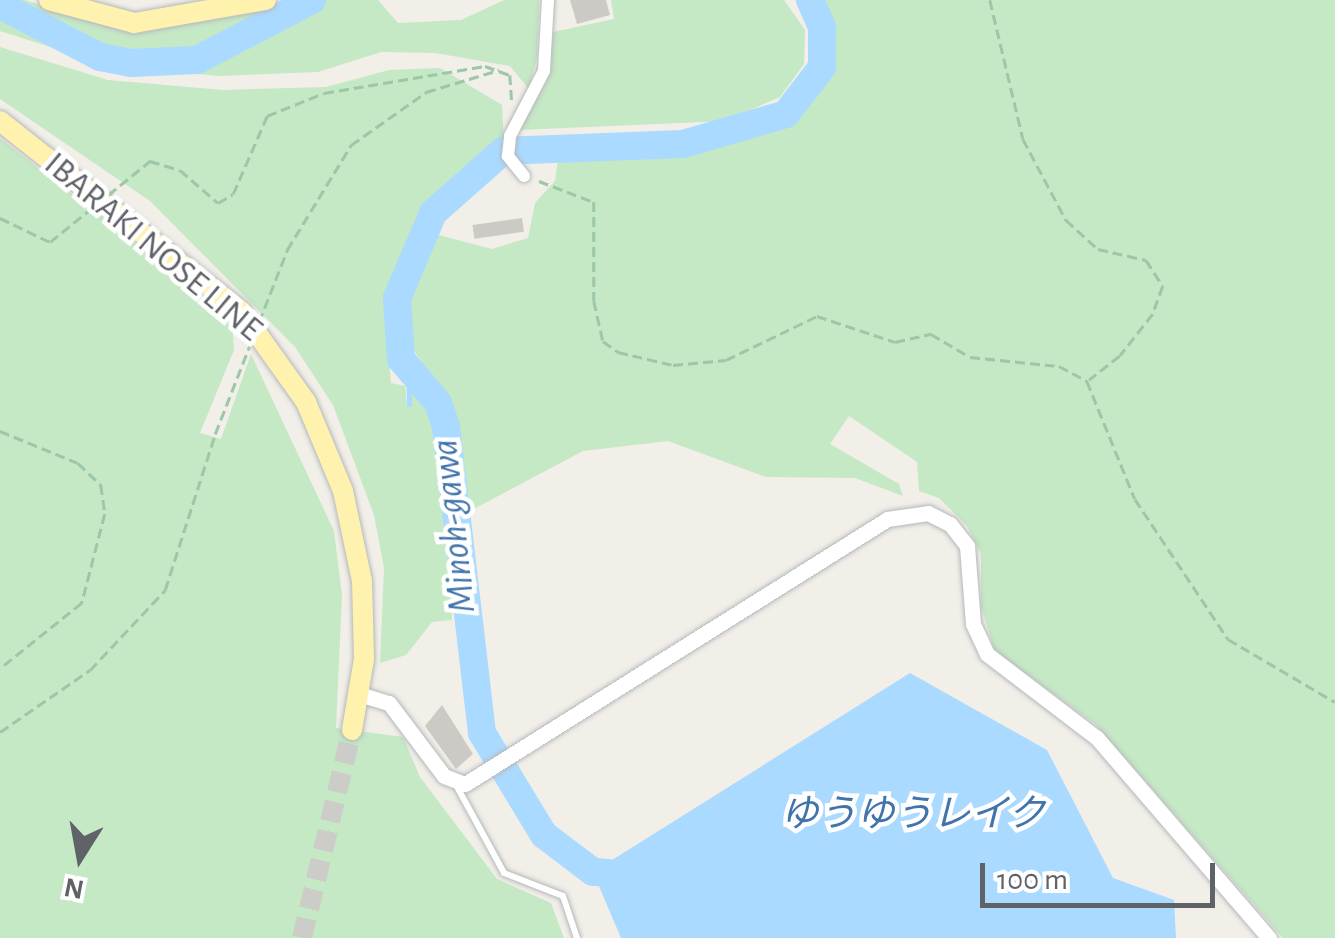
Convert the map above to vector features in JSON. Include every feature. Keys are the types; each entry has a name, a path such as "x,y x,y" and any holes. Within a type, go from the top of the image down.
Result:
{"main road":[{"path":"49,0 134,22 266,0"},
{"name":"IBARAKI NOSE LINE","path":"0,121 241,311 287,372 330,452 344,491 362,581 359,689 352,730"}],"street":[{"path":"524,176 508,156 510,136 544,71 548,0"},
{"path":"359,689 399,711 454,784 487,772 887,519 921,512 950,524 967,546 972,624 987,654 1088,729 1269,938"}],"lane":[{"path":"454,784 504,872 562,896 577,938"}],"path":[{"path":"990,0 1023,139 1066,220 1098,249 1146,260 1162,286 1153,314 1120,356 1087,380"},
{"path":"500,69 512,83 510,136"},
{"path":"0,218 50,242 150,161 180,170 218,202 233,194 250,142 283,108 442,70 500,69"},
{"path":"0,732 90,670 165,590 270,276 351,144 426,92 500,69"},
{"path":"524,176 594,202 594,301 603,340 618,352 674,365 726,360 816,316 895,342 931,334 970,356 1058,366 1087,380 1135,500 1228,639 1335,702"},
{"path":"0,431 78,463 101,485 104,514 82,604 0,670"}],"green space":[{"path":"0,0 25,0 134,34 301,0 378,0 398,23 461,20 504,0 539,0 537,57 529,89 510,66 435,53 381,52 318,72 219,76 110,66 0,31"},
{"path":"611,0 784,0 805,30 804,64 780,97 725,121 519,130 546,83 553,32 614,19"},
{"path":"799,0 1335,0 1335,938 1283,938 1095,724 995,652 981,606 981,554 967,526 939,498 919,491 917,462 849,416 830,444 899,484 903,496 855,478 766,477 668,441 583,451 466,513 451,407 407,340 407,299 422,246 431,233 492,249 528,238 535,203 555,181 561,140 709,134 785,106 808,80 816,55 815,30"},
{"path":"0,47 108,80 223,90 326,87 389,70 440,68 502,105 504,144 463,168 422,211 385,310 391,383 405,386 407,404 413,388 435,424 450,558 452,620 432,622 406,655 380,663 384,568 374,515 333,405 295,347 150,201 0,99"},
{"path":"0,138 232,320 234,350 200,433 221,439 251,354 334,531 342,595 336,728 403,737 420,777 497,879 551,903 564,938 0,938"}],"water":[{"name":"ゆうゆうレイク","path":"910,673 1047,750 1113,878 1174,900 1176,938 621,938 593,872"}],"building":[{"path":"570,0 606,0 610,15 577,24"},
{"path":"522,218 524,232 474,239 472,225"},
{"path":"442,705 473,754 456,769 425,726"}],"waterway":[{"path":"0,5 100,57 131,63 197,60 312,0"},
{"name":"Minoh-gawa","path":"630,875 593,872 544,835 482,733 446,427 438,403 401,359 397,298 433,213 503,151 683,144 786,114 822,67 822,27 810,0"},
{"path":"408,371 409,404"}],"tunnel":[{"path":"302,938 352,730"}]}
